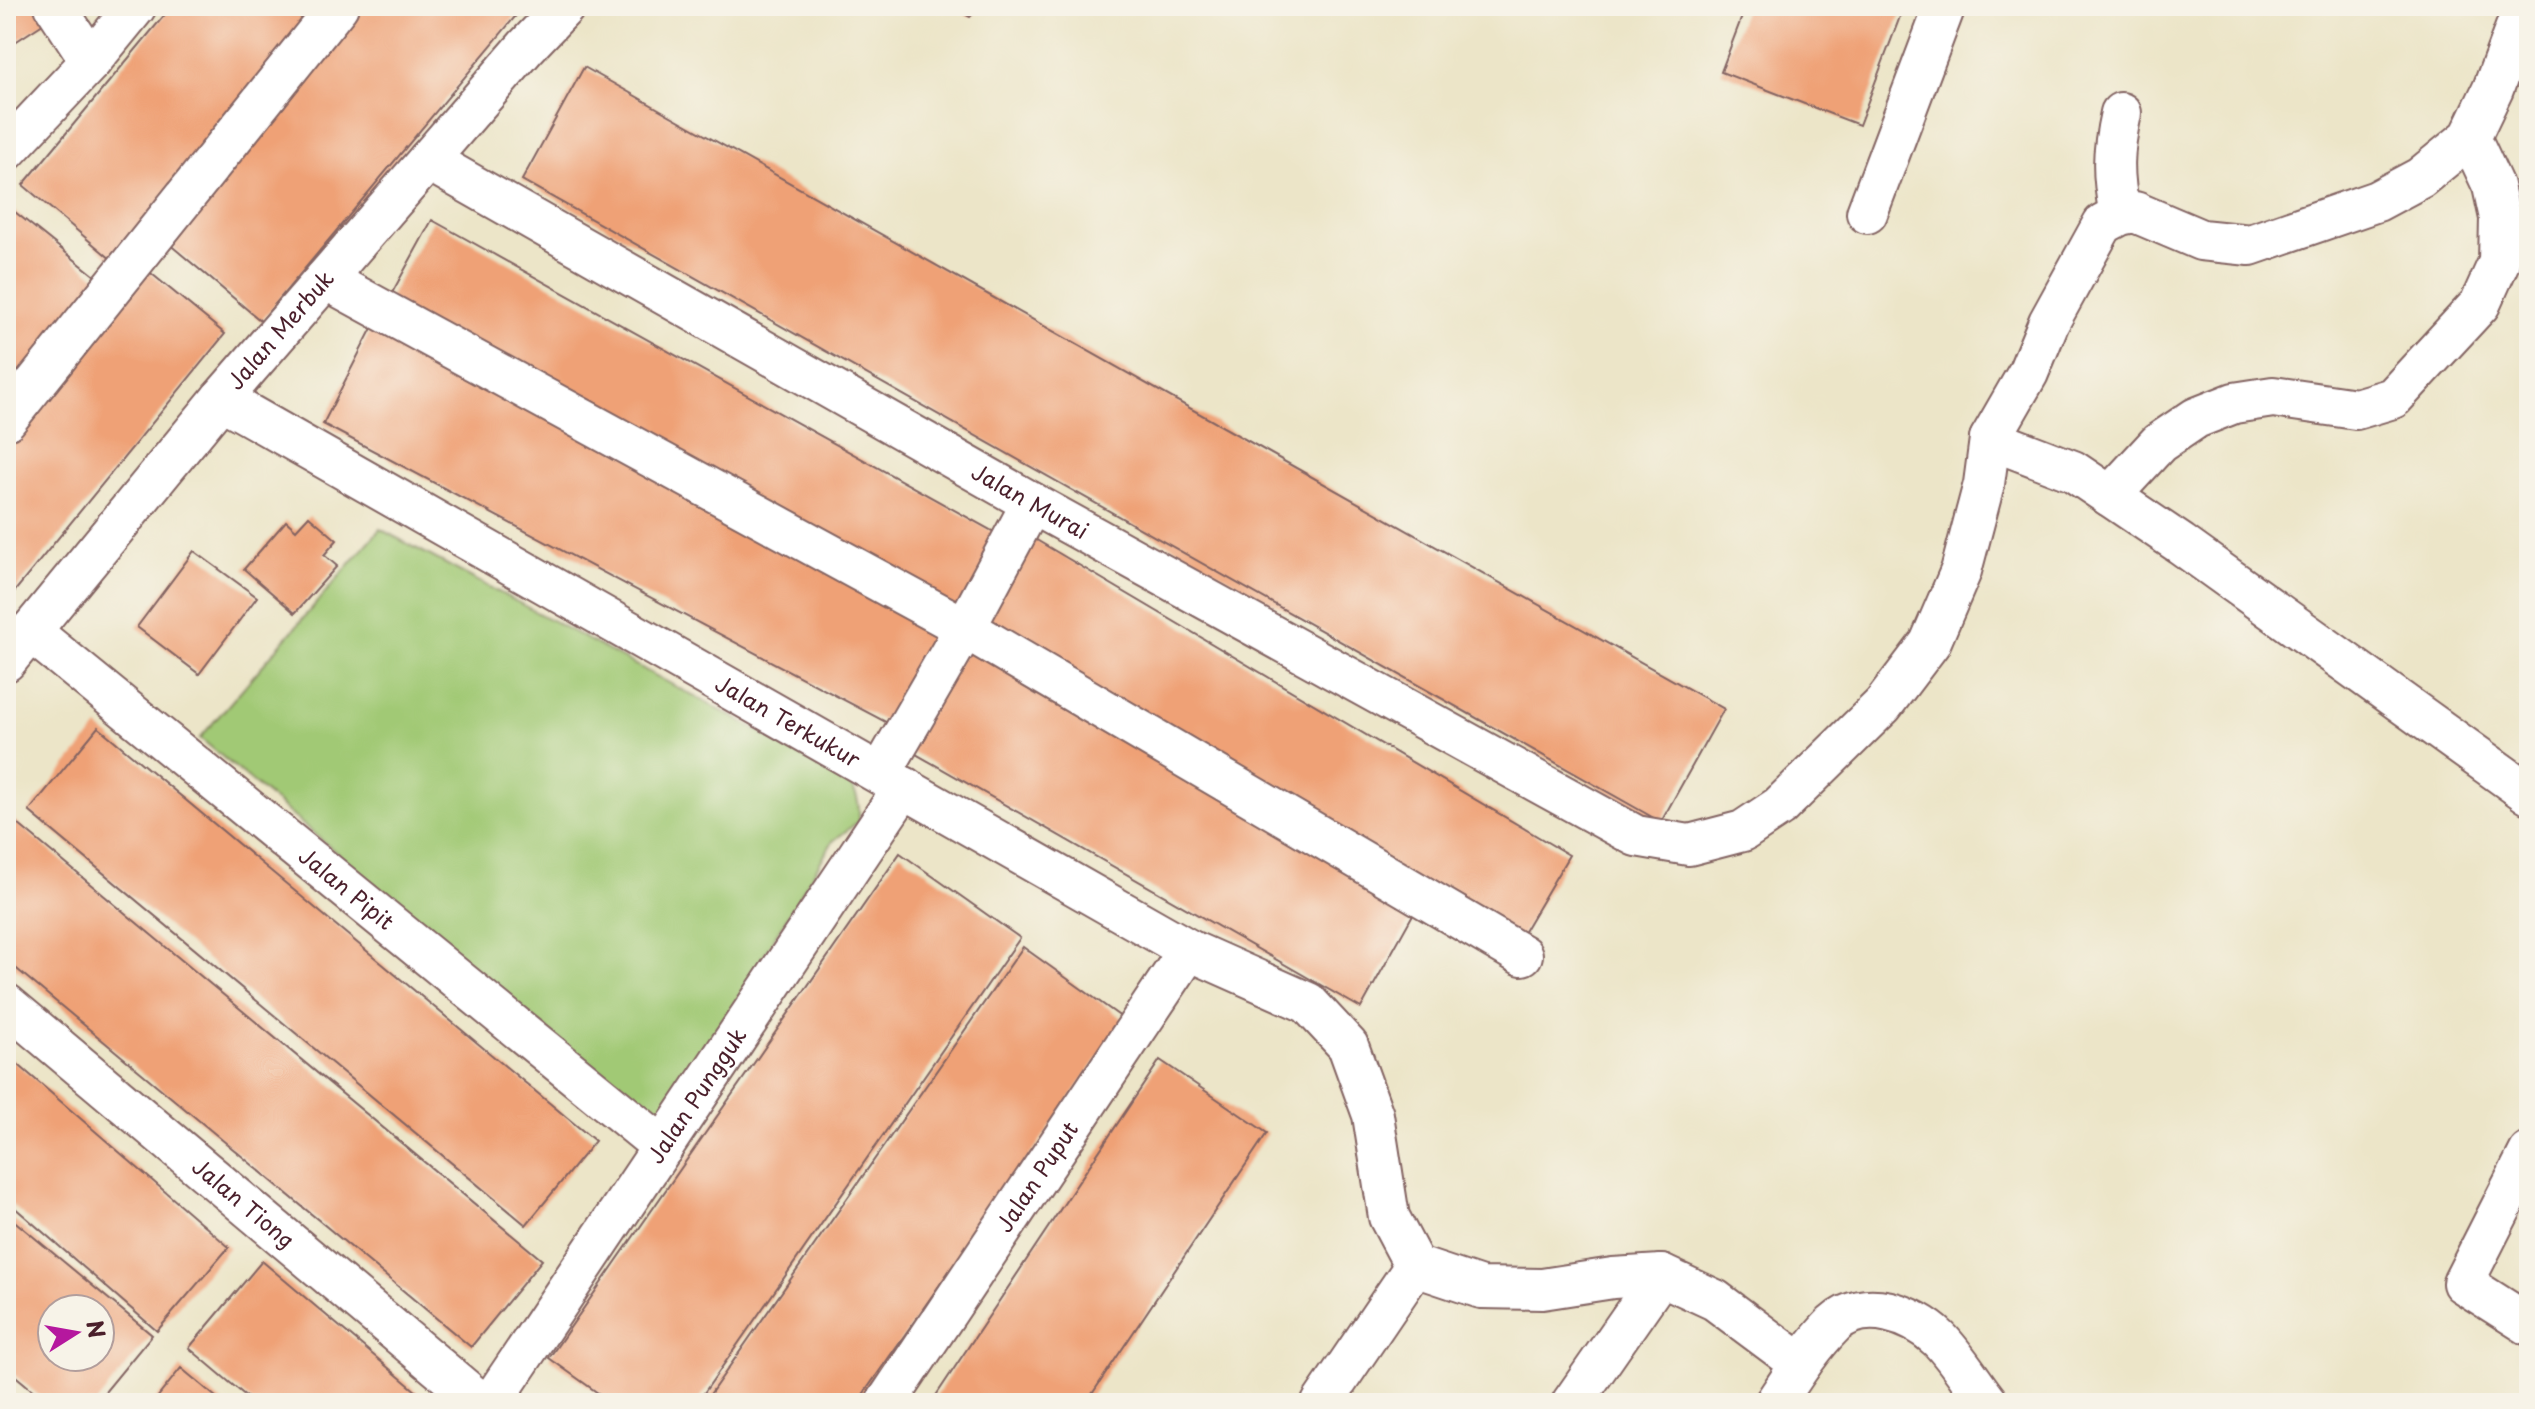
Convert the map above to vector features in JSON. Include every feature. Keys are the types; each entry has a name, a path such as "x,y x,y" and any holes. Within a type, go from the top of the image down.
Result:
{"street":[{"path":"55,6 91,61"},
{"path":"6,151 91,61 136,6"},
{"path":"6,420 338,6"},
{"name":"Jalan Merbuk","path":"18,646 221,399 565,6"},
{"path":"1867,213 1945,6"},
{"path":"2524,6 2493,89 2470,137 2420,178 2377,201 2250,245 2201,240 2135,212 2120,215 2103,224 2049,322 2028,373 1990,439 2073,471 2529,794"},
{"path":"2120,215 2112,178 2114,142 2121,113"},
{"path":"2110,496 2159,443 2196,418 2234,403 2273,397 2356,409 2393,398 2480,304 2499,262 2500,218 2493,186 2470,137"},
{"name":"Jalan Murai","path":"428,160 1032,503 1636,836 1689,845 1743,831 1779,807 1883,705 1930,643 1961,571 1984,484 1990,439"},
{"path":"325,279 965,628 1522,955"},
{"name":"Jalan Terkukur","path":"221,399 1189,950 1308,1003 1348,1046 1373,1115 1389,1217 1415,1266"},
{"name":"Jalan Pungguk","path":"491,1403 663,1147 892,780 965,628 1032,503"},
{"name":"Jalan Pipit","path":"18,646 663,1147"},
{"name":"Jalan Puput","path":"886,1403 1189,950"},
{"name":"Jalan Tiong","path":"6,1004 481,1403"},
{"path":"2529,1153 2463,1283 2529,1325"},
{"path":"1322,1403 1415,1266 1481,1288 1542,1289 1613,1278 1661,1275 1715,1300 1801,1364"},
{"path":"1572,1403 1661,1275"},
{"path":"1775,1403 1801,1364 1836,1322 1865,1309 1898,1313 1938,1339 1988,1403"}],"green space":[{"path":"380,529 836,772 855,793 859,821 833,841 675,1102 658,1108 640,1108 200,738"}],"building":[{"path":"6,6 44,6 52,18 6,48"},
{"path":"172,6 334,6 118,265 23,185"},
{"path":"356,6 524,6 261,321 162,238"},
{"path":"950,6 981,6 970,17"},
{"path":"1746,6 1904,6 1859,125 1721,72"},
{"path":"584,67 1724,709 1661,822 522,180"},
{"path":"10,208 100,280 6,398 6,213"},
{"path":"432,220 1001,536 956,619 387,302"},
{"path":"141,265 225,334 6,602 6,430"},
{"path":"375,322 948,626 895,727 323,424"},
{"path":"309,516 337,540 324,555 337,566 295,613 244,569 286,521 296,530"},
{"path":"1028,535 1569,855 1516,945 975,625"},
{"path":"194,551 257,597 199,674 137,627"},
{"path":"970,642 1421,900 1361,1008 909,750"},
{"path":"98,727 595,1141 526,1225 29,811"},
{"path":"6,814 542,1260 471,1347 6,960"},
{"path":"900,853 1020,938 697,1403 612,1403 549,1358"},
{"path":"1023,947 1125,1020 857,1403 704,1403"},
{"path":"6,1054 229,1247 157,1331 6,1200"},
{"path":"1160,1060 1267,1133 1086,1403 931,1403"},
{"path":"6,1214 101,1293 36,1293 36,1373 116,1373 116,1305 152,1335 96,1403 48,1403 6,1368"},
{"path":"262,1261 430,1403 254,1403 189,1348"},
{"path":"181,1368 223,1403 153,1403"}]}
